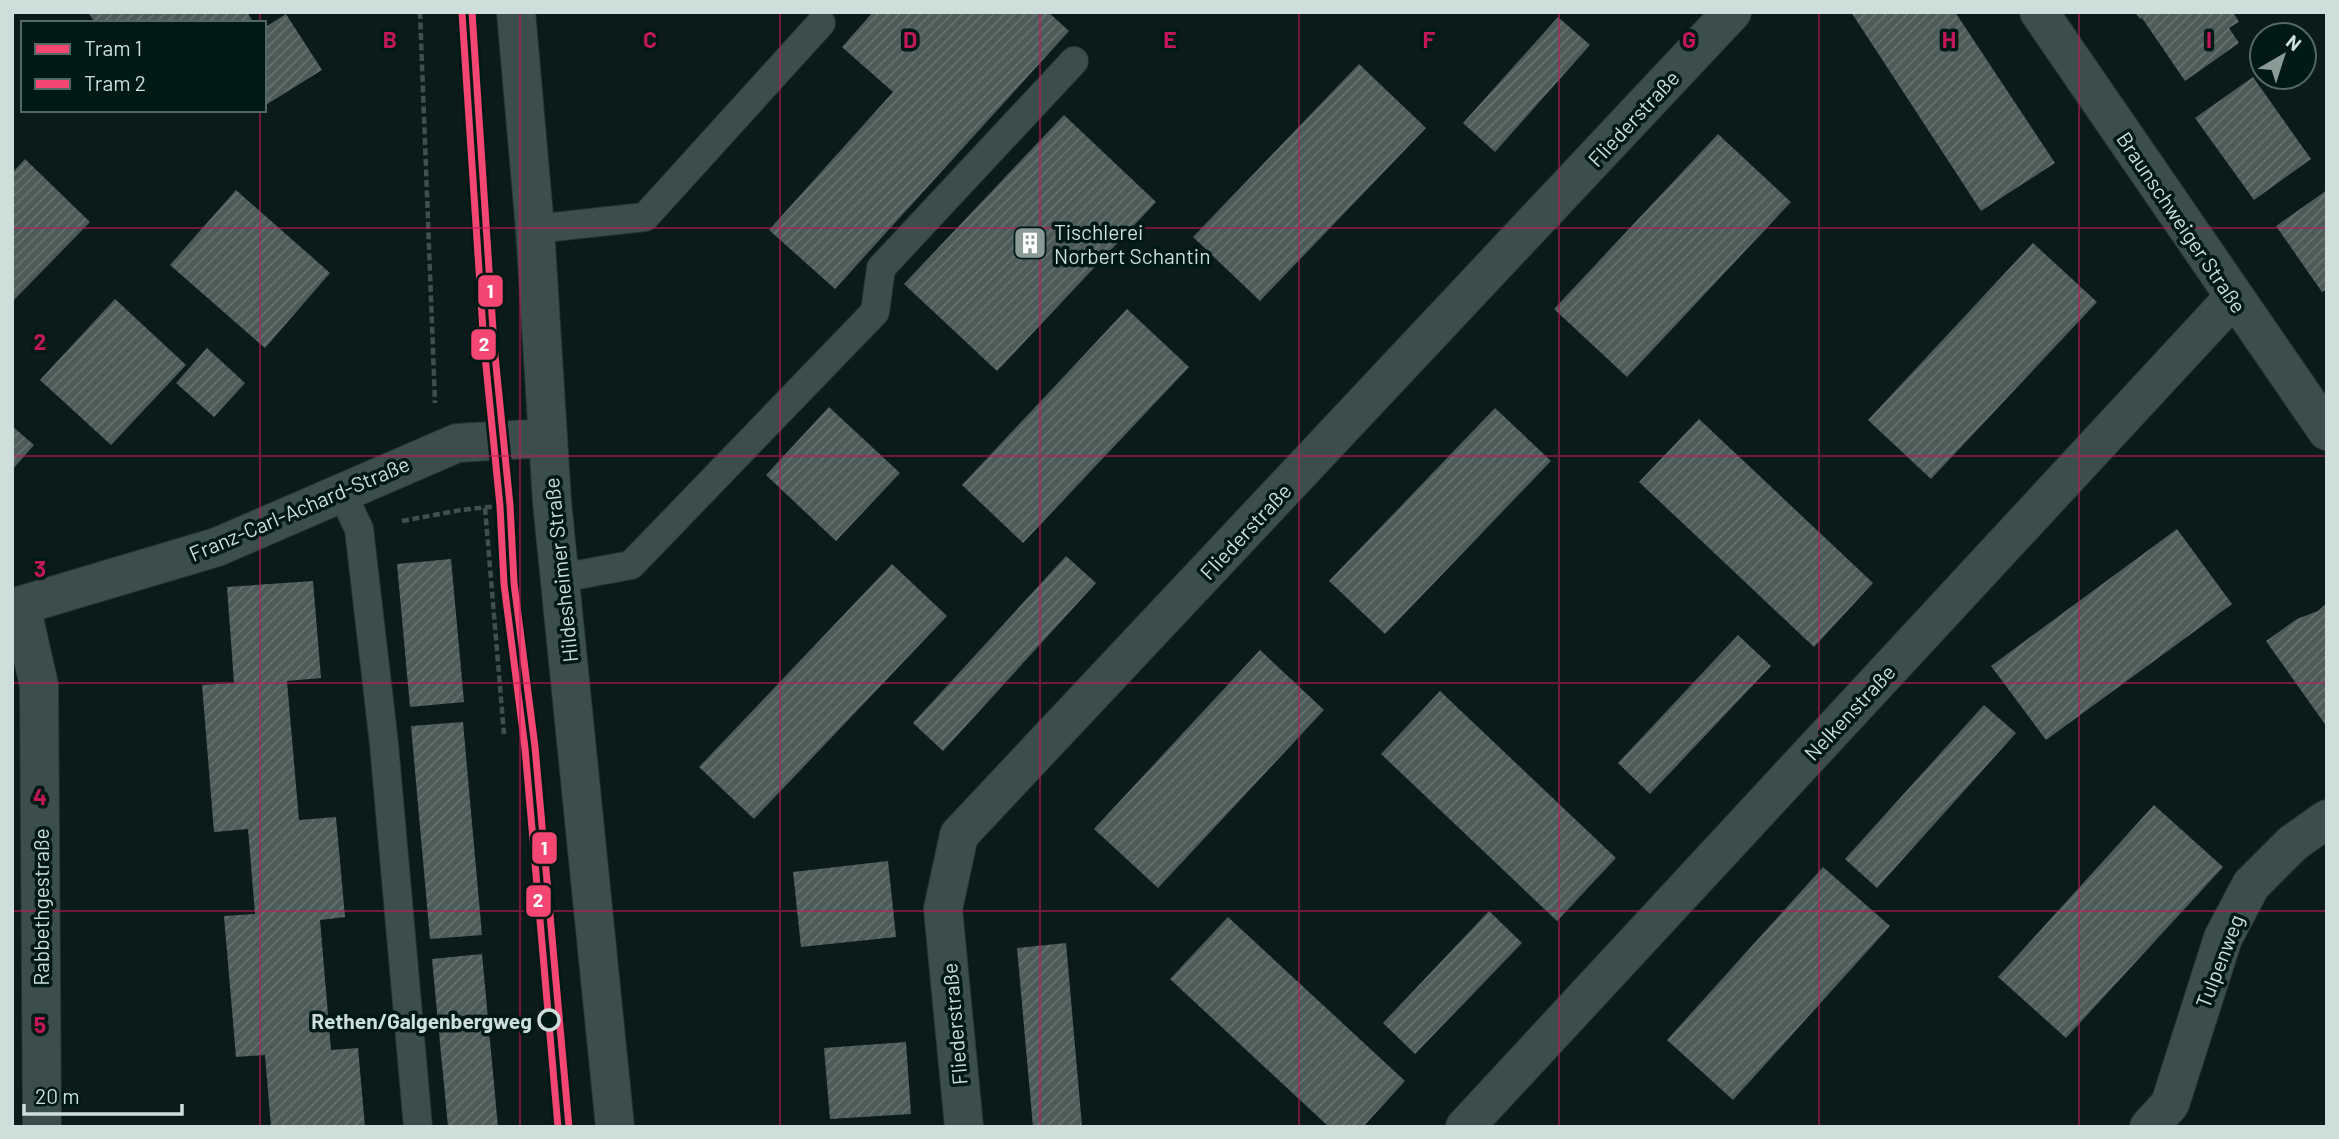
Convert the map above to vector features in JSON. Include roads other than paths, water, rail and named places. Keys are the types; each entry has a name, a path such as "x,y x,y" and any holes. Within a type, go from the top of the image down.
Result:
{"street":[{"name":"Hildesheimer Straße","path":"516,12 535,229 552,502 614,1127"},
{"name":"Fliederstraße","path":"964,1127 943,909 959,835 1732,12"},
{"name":"Braunschweiger Straße","path":"2039,12 2327,431"},
{"name":"Nelkenstraße","path":"1465,1127 2234,297"},
{"name":"Franz-Carl-Achard-Straße","path":"16,607 217,547 457,443 548,438"},
{"name":"Rabbethgestraße","path":"16,607 38,685 42,1127"},
{"name":"Tulpenweg","path":"2149,1127 2170,1104 2223,938 2251,886 2293,843 2327,819"}],"lane":[{"path":"535,229 645,217 821,23"},
{"path":"561,578 631,565 875,312 881,268 1074,61"},
{"path":"341,491 359,529 384,744 418,1127"}],"tram line":[{"name":"1","path":"472,12 494,345 510,505 514,583 535,747 569,1127"},
{"name":"2","path":"462,13 484,346 500,506 504,584 525,748 558,1127"}],"place":[{"name":"Tischlerei Norbert Schantin","path":"1030,243"},
{"name":"Rethen/Galgenbergweg","path":"549,1020"}]}
